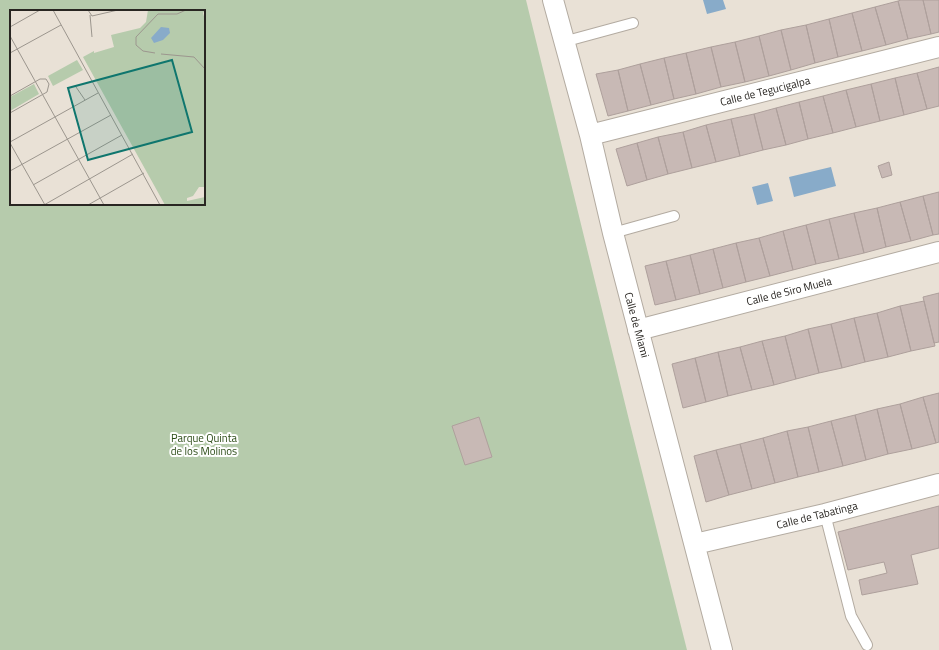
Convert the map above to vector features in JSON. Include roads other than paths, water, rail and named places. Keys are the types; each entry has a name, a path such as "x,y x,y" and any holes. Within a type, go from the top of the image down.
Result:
{"street":[{"name":"Calle de Miami","path":"553,0 563,42 590,135 613,233 722,650"},
{"name":"Calle de Tegucigalpa","path":"590,135 939,47"},
{"name":"Calle de Siro Muela","path":"638,330 939,252"},
{"name":"Calle de Tabatinga","path":"695,544 825,514 939,484"}],"lane":[{"path":"563,42 633,23"},
{"path":"613,233 674,216"},
{"path":"825,514 851,616 867,644"}],"water":[{"path":"703,0 723,0 726,9 707,14"},
{"path":"831,167 836,186 794,197 789,177"},
{"path":"768,183 773,201 757,205 752,187"}],"park label":[{"name":"Parque Quinta de los Molinos","path":"204,444"}]}
